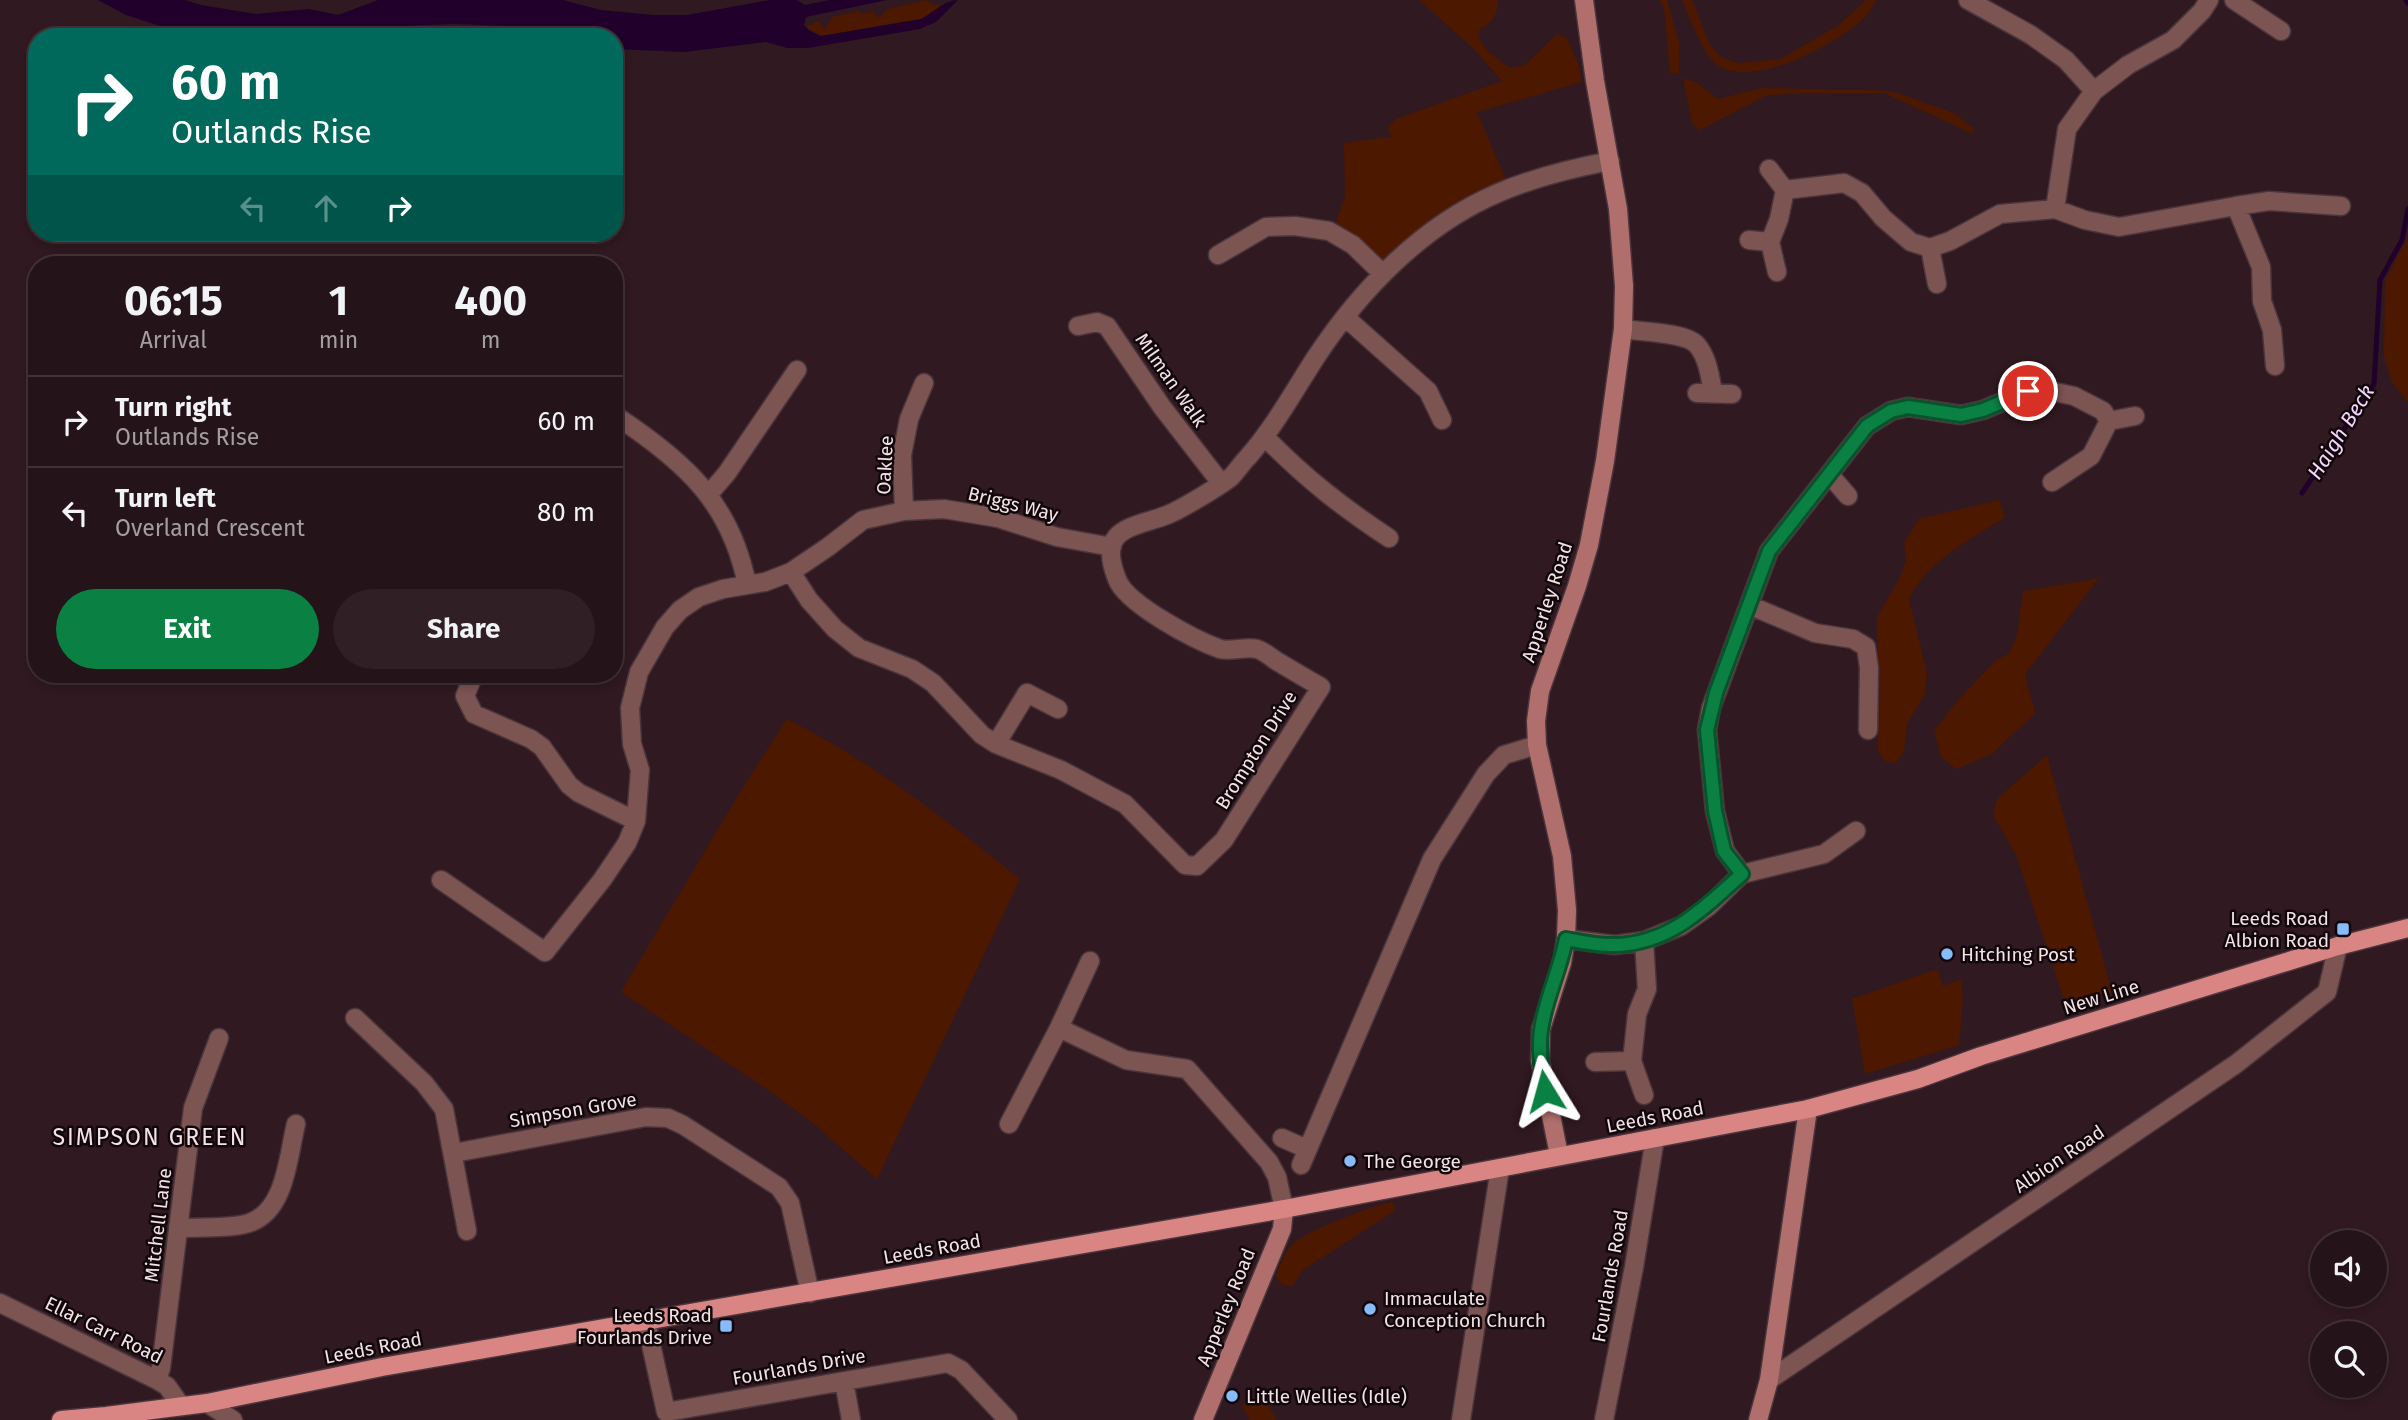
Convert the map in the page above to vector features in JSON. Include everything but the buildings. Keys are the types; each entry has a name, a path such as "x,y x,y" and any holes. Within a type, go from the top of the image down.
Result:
{"main road":[{"name":"New Line","path":"1808,1109 1918,1079 1981,1056 2338,946 2408,928"},
{"name":"Leeds Road","path":"61,1420 207,1403 382,1367 1284,1209 1808,1109"}],"street":[{"name":"Apperley Road","path":"1559,1156 1540,1060 1541,1029 1562,962 1567,910 1562,856 1537,745 1536,721 1540,691 1589,545 1605,461 1623,329 1618,209 1595,81 1584,0"},
{"path":"1968,0 2031,35 2066,60 2094,91"},
{"path":"2055,209 2067,129 2094,91 2128,65 2173,40 2202,11 2209,0"},
{"path":"2234,0 2281,31"},
{"path":"1112,547 1118,535 1130,526 1169,514 1231,477 1265,437 1345,317 1383,274 1454,216 1498,193 1555,174 1610,161"},
{"path":"1769,169 1785,190 1779,219 1770,242 1777,272"},
{"path":"1785,190 1844,183 1862,193 1883,218 1911,242 1930,248 1950,241 2000,214 2055,209 2119,228 2269,201 2341,206"},
{"path":"2236,206 2262,267 2262,301 2272,330 2275,366"},
{"path":"1218,255 1266,228 1295,226 1329,231 1353,246 1383,274"},
{"path":"1749,240 1770,242"},
{"path":"1930,248 1937,284"},
{"path":"1345,317 1428,391 1443,420"},
{"name":"Milman Walk","path":"1078,326 1097,322 1107,326 1162,407 1221,482"},
{"path":"1623,329 1689,338 1698,346 1705,359 1705,393 1732,394"},
{"path":"709,494 727,473 797,370"},
{"name":"Oaklee","path":"904,511 902,455 909,419 925,383"},
{"path":"1742,874 1724,851 1715,811 1707,730 1711,708 1769,551 1867,426 1891,411 1908,407 1961,415 1983,410 2028,391 2055,392 2091,404 2103,411 2109,421"},
{"path":"2109,421 2134,416"},
{"path":"2052,482 2091,456 2109,421"},
{"path":"623,426 677,459 709,494 741,555 747,585"},
{"path":"1265,437 1311,482 1347,511 1390,538"},
{"path":"1829,474 1848,496"},
{"name":"Briggs Way","path":"636,821 640,776 632,744 630,708 639,673 665,627 680,610 699,597 765,582 791,572 863,520 904,511 944,509 998,518 1057,537 1112,547"},
{"name":"Brompton Drive","path":"996,744 1061,770 1125,804 1185,865 1196,866 1224,840 1321,687 1256,649 1223,650 1178,630 1129,596 1117,581 1112,547"},
{"path":"791,572 809,600 835,629 859,648 912,669 933,683 982,735 996,744 1027,693 1058,709"},
{"path":"1749,606 1815,633 1853,639 1866,647 1869,668 1868,730"},
{"path":"441,880 545,951 602,880 627,843 636,821 579,793 569,785 542,747 531,739 474,714 465,696 470,683"},
{"path":"1282,1138 1304,1157 1432,859 1486,774 1504,755 1537,745"},
{"path":"1566,939 1615,945 1644,941 1681,926 1708,907 1742,874 1824,854 1856,831"},
{"path":"1644,941 1647,989 1637,1014 1632,1061 1644,1095"},
{"name":"Albion Road","path":"1769,1380 2236,1064 2327,992 2338,946"},
{"path":"1009,1124 1090,961"},
{"path":"355,1018 424,1083 443,1109 454,1153 467,1231"},
{"path":"1059,1028 1126,1060 1187,1069 1269,1162 1277,1177 1284,1209"},
{"name":"Mitchell Lane","path":"157,1380 161,1368 193,1108 219,1038"},
{"path":"1595,1062 1632,1061"},
{"path":"1758,1420 1769,1380 1808,1109"},
{"name":"Simpson Grove","path":"454,1153 646,1117 668,1118 779,1187 790,1203 810,1293"},
{"path":"178,1228 246,1224 260,1219 280,1195 296,1124"},
{"name":"Fourlands Road","path":"1604,1420 1634,1267 1655,1139"},
{"path":"1461,1420 1500,1168"},
{"name":"Apperley Road","path":"1203,1420 1282,1229 1284,1209"},
{"name":"Ellar Carr Road","path":"0,1303 157,1380 167,1386 181,1406"},
{"name":"Fourlands Drive","path":"646,1322 667,1416 948,1363 961,1370 1008,1420"},
{"path":"844,1381 851,1420"},
{"path":"207,1403 233,1420"}],"shaded area":[{"path":"98,0 185,0 256,14 309,9 338,15 378,0 563,0 601,10 687,15 770,0 797,0 805,5 829,0 887,0 806,17 804,25 821,36 921,19 944,4 958,0 936,22 920,29 808,48 787,48 766,42 684,52 623,49 623,28 514,28 455,24 386,28 166,28 126,15"},
{"path":"927,0 934,5 939,4 939,8 921,19 821,36 806,27 819,21 825,30 832,17 874,11 878,18 888,9"},
{"path":"1419,0 1498,0 1494,18 1480,29 1478,37 1488,51 1509,68 1525,65 1557,34 1567,38 1579,66 1582,82 1477,112 1506,180 1455,205 1380,262 1334,229 1345,196 1344,143 1394,136 1388,127 1396,119 1502,81 1473,48"},
{"path":"1660,0 1667,0 1679,42 1679,73 1670,73 1664,8"},
{"path":"1682,0 1692,0 1710,45 1721,57 1738,63 1780,59 1839,25 1866,0 1876,0 1864,18 1817,50 1777,67 1738,72 1722,68 1710,57"},
{"path":"1683,78 1696,82 1718,99 1761,88 1895,92 1954,113 1975,129 1971,133 1884,93 1816,93 1767,95 1700,130 1692,123"},
{"path":"2408,236 2408,403 2392,382 2384,357 2385,281"},
{"path":"1999,500 2005,517 1939,562 1917,585 1909,599 1927,673 1925,694 1907,724 1904,751 1896,763 1885,761 1878,751 1877,617 1906,561 1904,543 1918,519"},
{"path":"2099,578 2025,674 2035,713 1992,754 1956,769 1941,757 1934,731 1953,706 1995,661 2009,653 2017,635 2023,591"},
{"path":"787,719 879,773 1020,879 877,1179 814,1124 774,1094 621,992 740,792"},
{"path":"2047,755 2112,992 2065,1003 2017,857 1993,815 1997,799"},
{"path":"1937,969 1943,986 1961,979 1963,998 1959,1045 1865,1074 1852,999"},
{"path":"1392,1202 1396,1210 1303,1270 1293,1286 1280,1283 1276,1275 1286,1253 1295,1242 1342,1219"},
{"path":"1256,1398 1268,1405 1277,1420 1249,1420 1242,1405 1249,1399"}],"waterway":[{"name":"Haigh Beck","path":"2302,493 2374,384 2380,280 2402,240 2408,209"}],"place":[{"name":"Leeds Road Albion Road","path":"2343,929"},
{"name":"Hitching Post","path":"1947,954"},
{"name":"The George","path":"1350,1161"},
{"name":"Immaculate Conception Church","path":"1370,1309"},
{"name":"Leeds Road Fourlands Drive","path":"726,1326"},
{"name":"Little Wellies (Idle)","path":"1232,1396"}],"district":[{"name":"SIMPSON GREEN","path":"150,1137"}],"route":[{"path":"1545,1091 1540,1060 1541,1029 1562,962 1566,939 1615,945 1644,941 1681,926 1708,907 1742,874 1724,851 1715,811 1707,730 1716,693 1769,551 1867,426 1891,411 1908,407 1961,415 1983,410 2028,391"}]}
